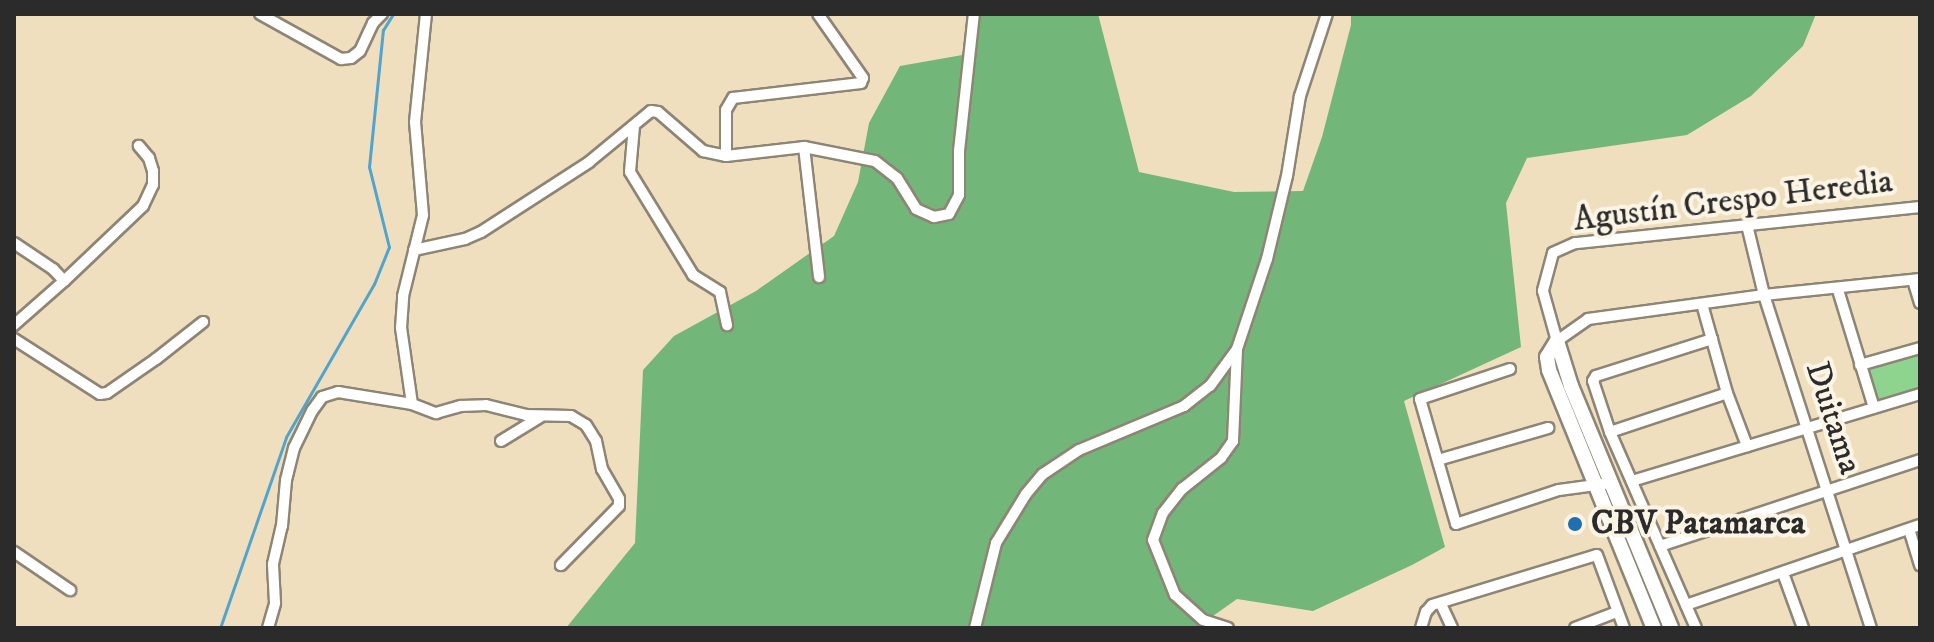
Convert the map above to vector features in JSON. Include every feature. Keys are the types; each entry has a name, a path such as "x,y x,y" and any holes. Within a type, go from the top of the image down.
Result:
{"street":[{"path":"260,14 341,59 351,58 360,51 373,23 382,14"},
{"path":"412,404 401,328 403,296 423,215 424,191 415,122 426,14"},
{"path":"726,156 726,110 733,98 861,83 863,78 818,14"},
{"path":"414,250 465,239 481,232 589,162 651,111 658,112 703,151 726,156 804,147 875,161 897,178 916,209 934,217 949,214 959,195 959,151 974,14"},
{"path":"1228,628 1203,620 1175,595 1153,540 1163,513 1182,489 1221,458 1233,441 1237,349 1267,259 1287,176 1300,96 1327,14"},
{"path":"635,124 630,172 693,275 720,292 727,325"},
{"path":"14,325 143,206 153,185 153,171 149,158 139,146"},
{"path":"804,147 819,277"},
{"name":"Agustín Crespo Heredia","path":"1557,341 1543,291 1553,253 1575,243 1920,207"},
{"name":"Duitama","path":"1747,225 1764,295 1871,628"},
{"path":"14,243 64,281"},
{"path":"1654,628 1549,370 1547,357 1557,341 1588,319 1764,295 1917,280 1920,303"},
{"path":"1838,290 1874,408"},
{"path":"1702,304 1727,393 1747,446"},
{"path":"14,339 100,394 107,393 156,359 203,322"},
{"path":"1696,628 1593,387 1596,376 1712,339"},
{"path":"1557,341 1571,386 1671,628"},
{"path":"1860,365 1920,348"},
{"path":"975,628 996,543 1010,516 1043,474 1079,450 1184,406 1210,386 1237,349"},
{"path":"1510,369 1420,399 1456,524 1559,490 1595,482 1611,483"},
{"path":"268,628 275,603 273,564 294,448 322,397 338,392 412,404 436,413 473,404 542,416 571,416 586,425 596,441 602,469 619,499 612,515 561,565"},
{"path":"1610,432 1727,393"},
{"path":"1632,481 1920,394"},
{"path":"501,441 542,416"},
{"path":"1438,460 1548,428"},
{"path":"1660,546 1920,460"},
{"path":"1686,605 1915,527 1920,565"},
{"path":"14,552 70,590"},
{"path":"1421,628 1432,605 1597,555 1624,628"},
{"path":"1783,573 1802,626 1789,628"},
{"path":"1441,604 1452,628"},
{"path":"1578,628 1617,612"}],"green space":[{"path":"980,14 1098,14 1139,172 1234,192 1303,191 1322,137 1351,25 1351,14 1816,14 1803,46 1751,96 1687,135 1527,158 1506,203 1521,347 1404,401 1445,547 1412,565 1313,611 1237,599 1196,628 566,628 635,543 643,370 674,336 756,291 834,236 858,182 869,123 900,66 968,54"},
{"path":"1920,354 1920,391 1877,406 1865,368"}],"waterway":[{"path":"220,628 286,437 374,284 389,247 369,167 383,30 393,14"}],"place":[{"name":"CBV Patamarca","path":"1575,524"}]}
